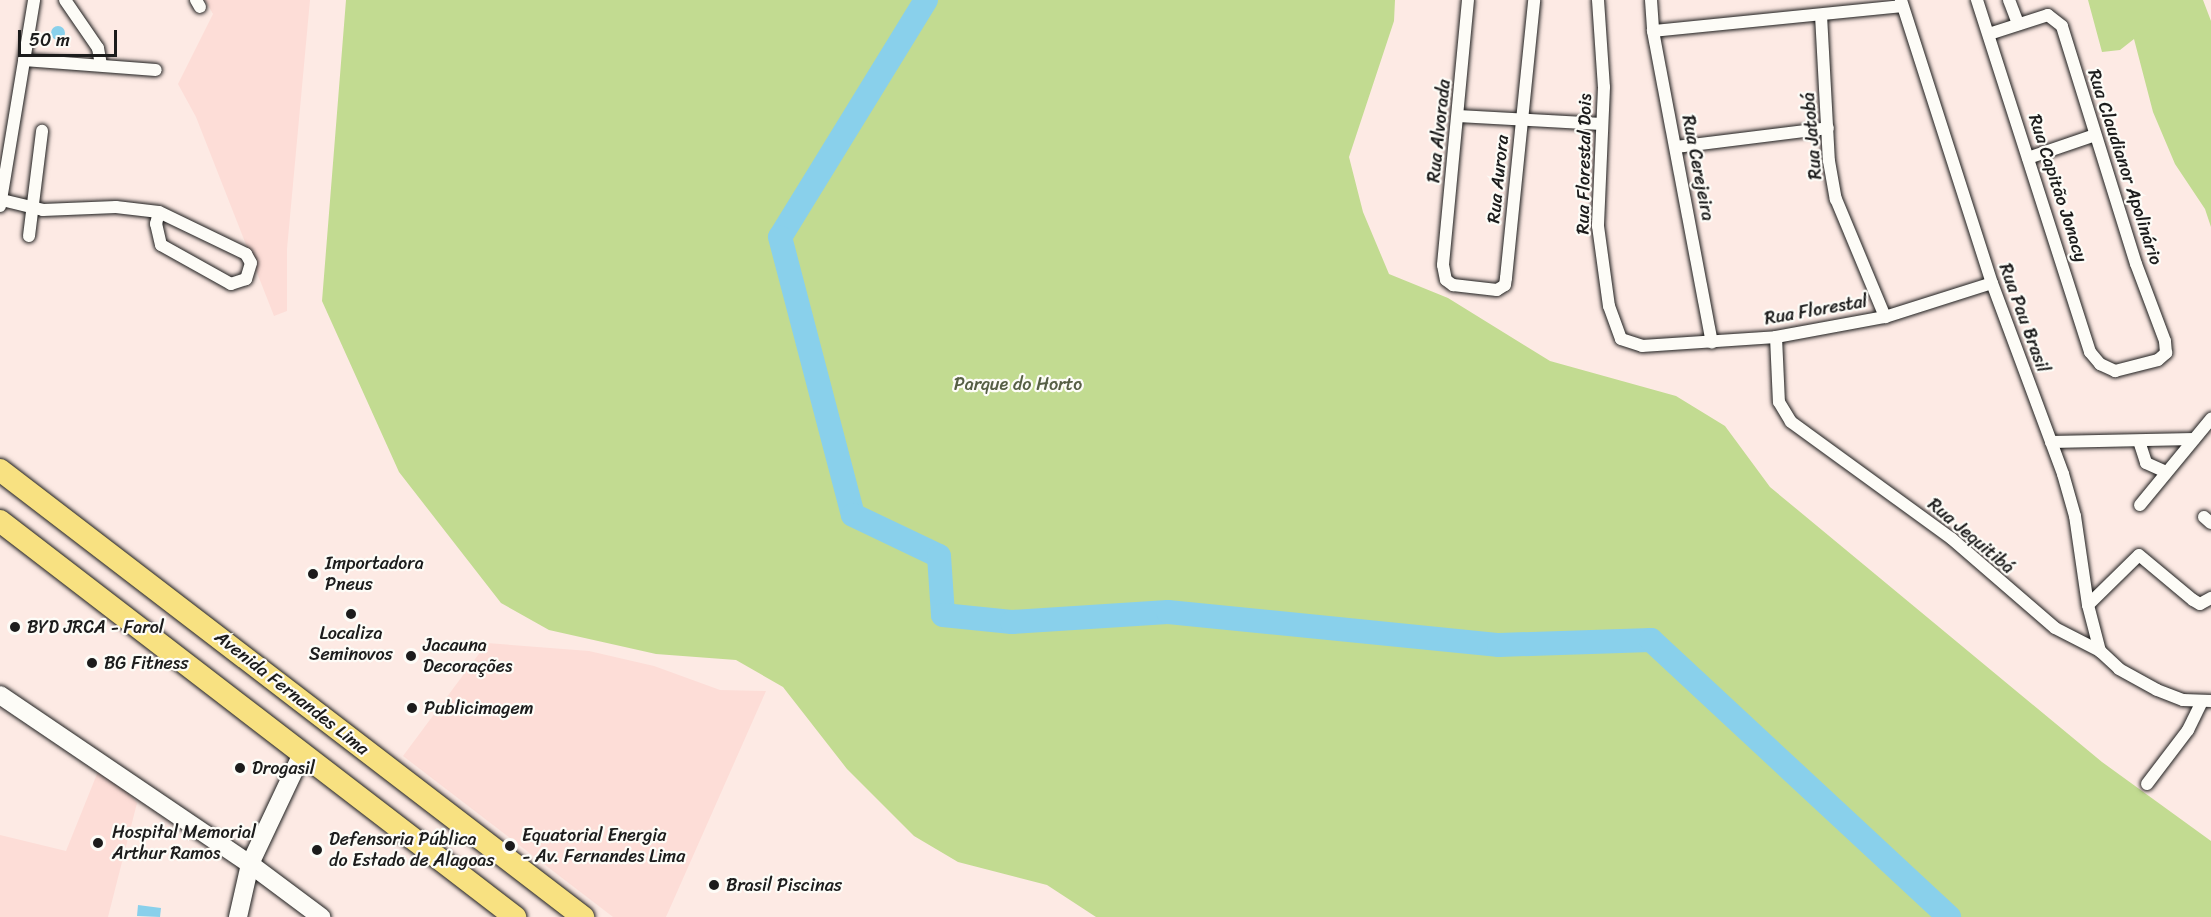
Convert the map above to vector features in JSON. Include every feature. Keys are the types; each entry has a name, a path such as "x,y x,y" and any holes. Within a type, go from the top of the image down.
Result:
{"highway":[{"name":"Avenida Fernandes Lima","path":"0,470 583,917"},
{"path":"0,521 515,917"}],"street":[{"path":"34,0 1,204 50,210 116,207 159,212 246,254 251,263 250,274 242,282 231,284 161,245 156,225 159,212"},
{"path":"65,0 98,48 101,65"},
{"name":"Rua Alvorada","path":"1443,265 1468,0"},
{"name":"Rua Aurora","path":"1443,265 1446,280 1453,285 1497,290 1505,285 1534,0"},
{"name":"Rua Florestal Dois","path":"1598,0 1604,87 1598,226 1609,306 1617,334 1626,343 1642,346"},
{"name":"Rua Cerejeira","path":"1651,0 1653,31 1712,342"},
{"name":"Rua Capitão Jonacy","path":"1977,0 2090,352 2106,368 2121,371"},
{"path":"1989,34 2018,24 2009,0"},
{"path":"1653,31 1821,15 1853,6 1902,3"},
{"name":"Rua Pau Brasil","path":"1902,3 1992,283 2051,442 2075,516 2088,605 2100,651"},
{"name":"Rua Jatobá","path":"1821,15 1829,161 1836,199 1885,317"},
{"name":"Rua Claudianor Apolinário","path":"2018,24 2042,16 2052,16 2062,27 2165,341 2163,357 2121,371"},
{"path":"24,60 156,70"},
{"path":"1458,116 1602,124"},
{"path":"1676,147 1828,128"},
{"path":"29,236 42,131"},
{"path":"2028,158 2096,135"},
{"name":"Rua Florestal","path":"1642,346 1776,337 1885,317 1992,283"},
{"name":"Rua Jequitibá","path":"1776,337 1779,402 1791,422 1841,454 1952,539 2040,618 2074,640 2100,651 2119,669 2157,690 2206,702"},
{"path":"2140,505 2211,419"},
{"path":"2051,442 2194,439"},
{"path":"2139,441 2146,463 2166,472"},
{"path":"2088,605 2139,555 2193,600 2200,604 2211,598"},
{"path":"0,695 250,864 321,917"},
{"path":"2147,784 2206,702"},
{"path":"238,917 250,864 302,754"}],"shaded area":[{"path":"205,0 310,0 287,249 287,311 274,316 196,117 178,84 213,14"},
{"path":"487,643 589,651 654,666 720,690 766,691 666,917 613,917 403,756"},
{"name":"Hospital Memorial Arthur Ramos","path":"101,764 137,803 108,917 0,917 0,835 66,851"}],"green space":[{"name":"Parque do Horto","path":"346,0 1395,0 1394,21 1349,157 1363,212 1389,274 1448,298 1550,361 1676,396 1725,426 1770,487 2102,762 2211,841 2211,917 1096,917 1047,885 958,862 914,836 847,769 783,687 736,660 656,654 549,630 501,603 399,472 322,301"},
{"path":"2088,0 2203,0 2211,21 2211,227 2205,209 2175,164 2153,112 2134,39 2120,50 2102,52"}],"water":[{"path":"55,26 61,26 65,33 61,40 55,40 51,36 51,30"},
{"path":"138,905 161,908 160,917 137,916"}],"waterway":[{"path":"926,0 780,237 853,515 939,556 943,615 1012,622 1168,612 1499,645 1651,640 1949,917"}],"place":[{"name":"Importadora Pneus","path":"313,574"},
{"name":"Localiza Seminovos","path":"351,614"},
{"name":"BYD JRCA - Farol","path":"15,627"},
{"name":"Jacauna Decorações","path":"411,656"},
{"name":"BG Fitness","path":"92,663"},
{"name":"Publicimagem","path":"412,708"},
{"name":"Drogasil","path":"240,768"},
{"name":"Hospital Memorial Arthur Ramos","path":"98,843"},
{"name":"Equatorial Energia - Av. Fernandes Lima","path":"510,846"},
{"name":"Defensoria Pública do Estado de Alagoas","path":"317,850"},
{"name":"Brasil Piscinas","path":"714,885"}]}
